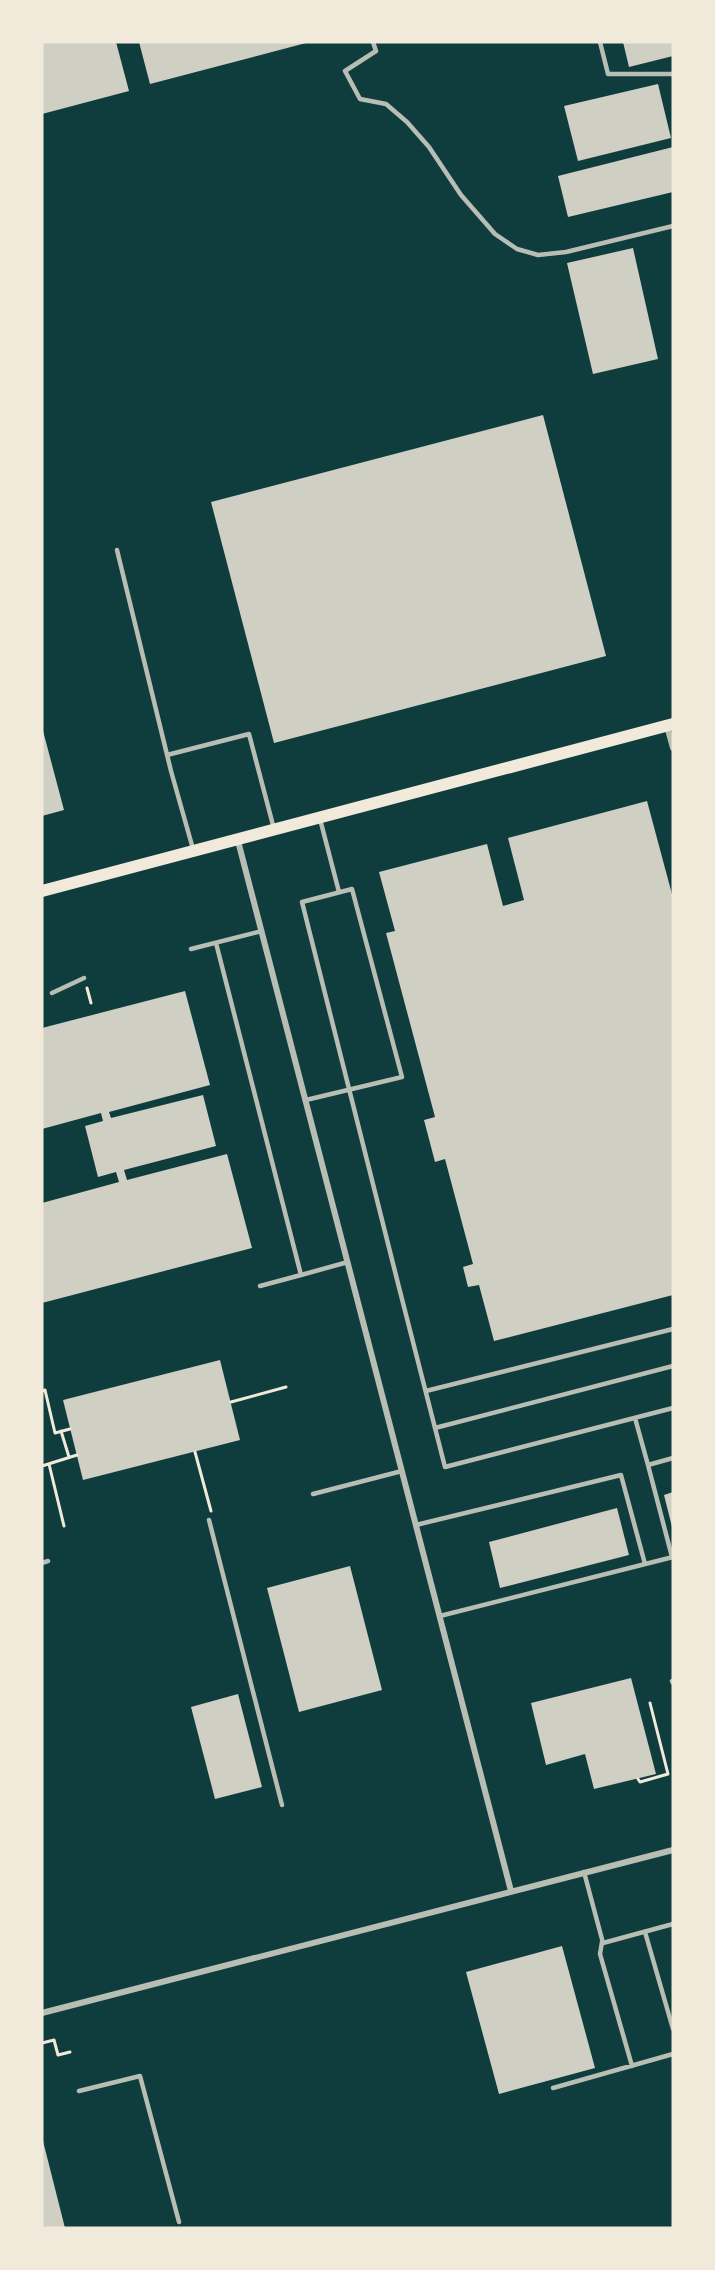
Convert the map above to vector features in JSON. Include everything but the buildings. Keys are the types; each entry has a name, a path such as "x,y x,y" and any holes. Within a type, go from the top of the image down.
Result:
{"main road":[{"path":"42,891 670,725"}],"street":[{"path":"670,725 673,748"},
{"path":"238,841 511,1891"},
{"path":"42,2013 673,1850"}],"lane":[{"path":"373,42 376,51 345,71 360,99 386,104 408,122 429,147 461,195 495,234 517,249 538,255 566,252 673,226"},
{"path":"600,42 608,74 673,74"},
{"path":"117,550 193,852"},
{"path":"167,755 249,734 275,831"},
{"path":"320,819 339,892"},
{"path":"306,1100 350,1089 402,1077 352,889 302,902 350,1089 445,1467 673,1408"},
{"path":"191,949 262,931"},
{"path":"216,943 301,1275"},
{"path":"52,993 84,978"},
{"path":"260,1286 348,1262"},
{"path":"426,1391 673,1329"},
{"path":"435,1428 673,1366"},
{"path":"440,1616 673,1557 635,1418"},
{"path":"648,1465 673,1458"},
{"path":"313,1494 402,1471"},
{"path":"416,1525 621,1475 645,1564"},
{"path":"211,1520 282,1805"},
{"path":"42,1563 48,1561"},
{"path":"584,1872 602,1942 600,1954 632,2066"},
{"path":"602,1942 673,1924"},
{"path":"645,1932 673,2030"},
{"path":"553,2088 673,2054"},
{"path":"79,2091 140,2076 179,2222"}],"path":[{"path":"231,1402 286,1387"},
{"path":"42,1390 45,1390 55,1432 70,1429"},
{"path":"61,1431 69,1457"},
{"path":"195,1452 211,1520"},
{"path":"42,1466 77,1455"},
{"path":"49,1464 64,1526"},
{"path":"638,1779 640,1782 668,1774 650,1703"},
{"path":"42,2043 54,2040 58,2055 70,2052"}]}
